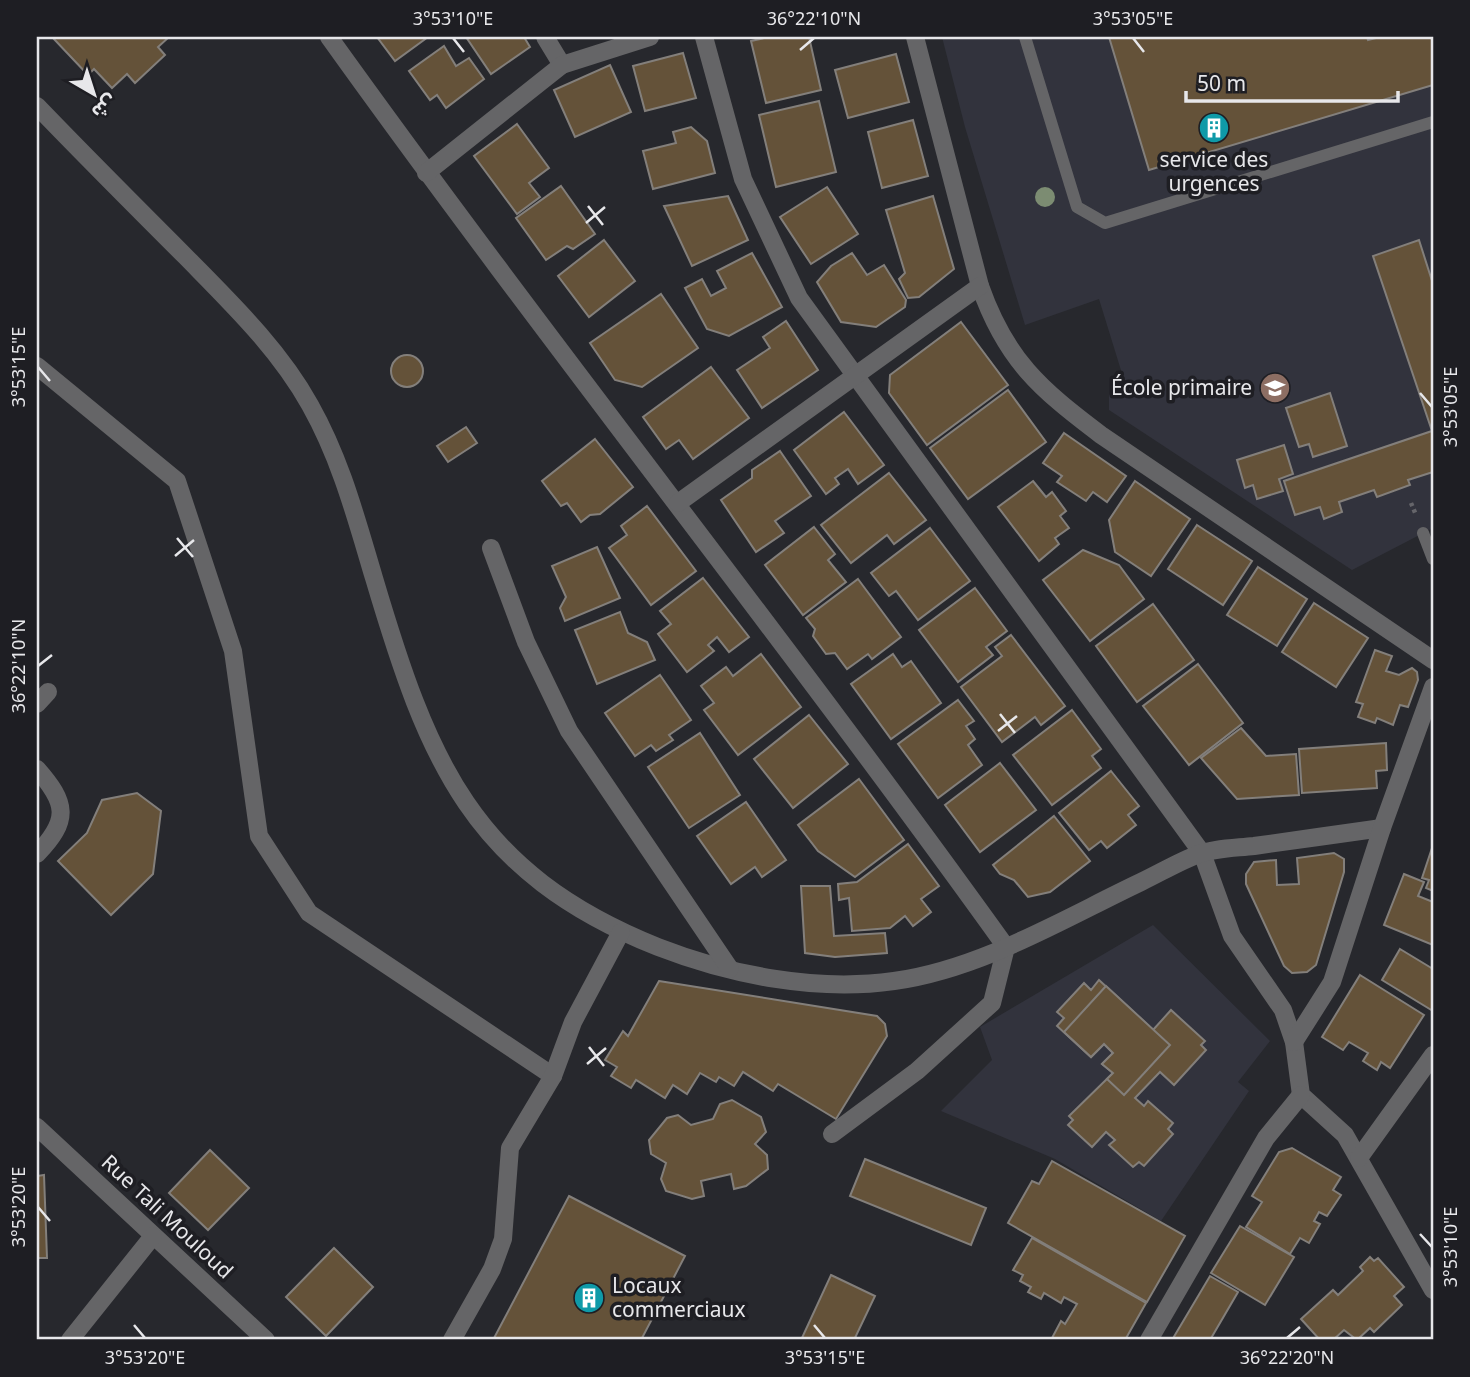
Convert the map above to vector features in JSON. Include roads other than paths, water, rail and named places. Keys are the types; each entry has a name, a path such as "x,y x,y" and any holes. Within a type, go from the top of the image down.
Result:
{"street":[{"path":"329,37 426,173 678,503 1006,947"},
{"path":"545,37 562,65"},
{"path":"426,173 562,65 650,37"},
{"path":"704,37 743,179 767,236 799,298 1202,853 1232,936 1283,1010 1294,1042 1301,1095 1345,1135 1433,1290"},
{"path":"915,37 980,286 992,321 1011,354 1048,395 1101,435 1433,660"},
{"path":"37,106 243,316 283,364 308,401 348,486 397,652 419,712 443,768 469,810 494,842 524,870 552,892 621,932 676,954 730,969 817,983 896,981 951,967 1006,947 1202,853 1382,828"},
{"path":"678,503 980,286"},
{"path":"37,366 177,481 233,651 259,836 309,913 553,1076"},
{"path":"491,548 526,642 569,731 730,969"},
{"path":"1294,1042 1332,982 1382,828 1433,687"},
{"path":"37,769 57,792 62,818 37,855"},
{"path":"452,1340 492,1269 503,1239 510,1148 553,1076 573,1022 621,932"},
{"path":"832,1134 917,1071 992,1003 1006,947"},
{"path":"1359,1158 1433,1055"},
{"path":"1149,1340 1266,1138 1301,1095"},
{"name":"Rue Tali Mouloud","path":"37,1127 266,1340"},
{"path":"70,1340 153,1236"}],"lane":[{"path":"1025,37 1077,207 1105,223 1433,122"},
{"path":"1423,533 1433,559"}],"place":[{"name":"service des urgences","path":"1214,128"},
{"name":"École primaire","path":"1275,388"},
{"name":"Locaux commerciaux","path":"589,1298"}]}
